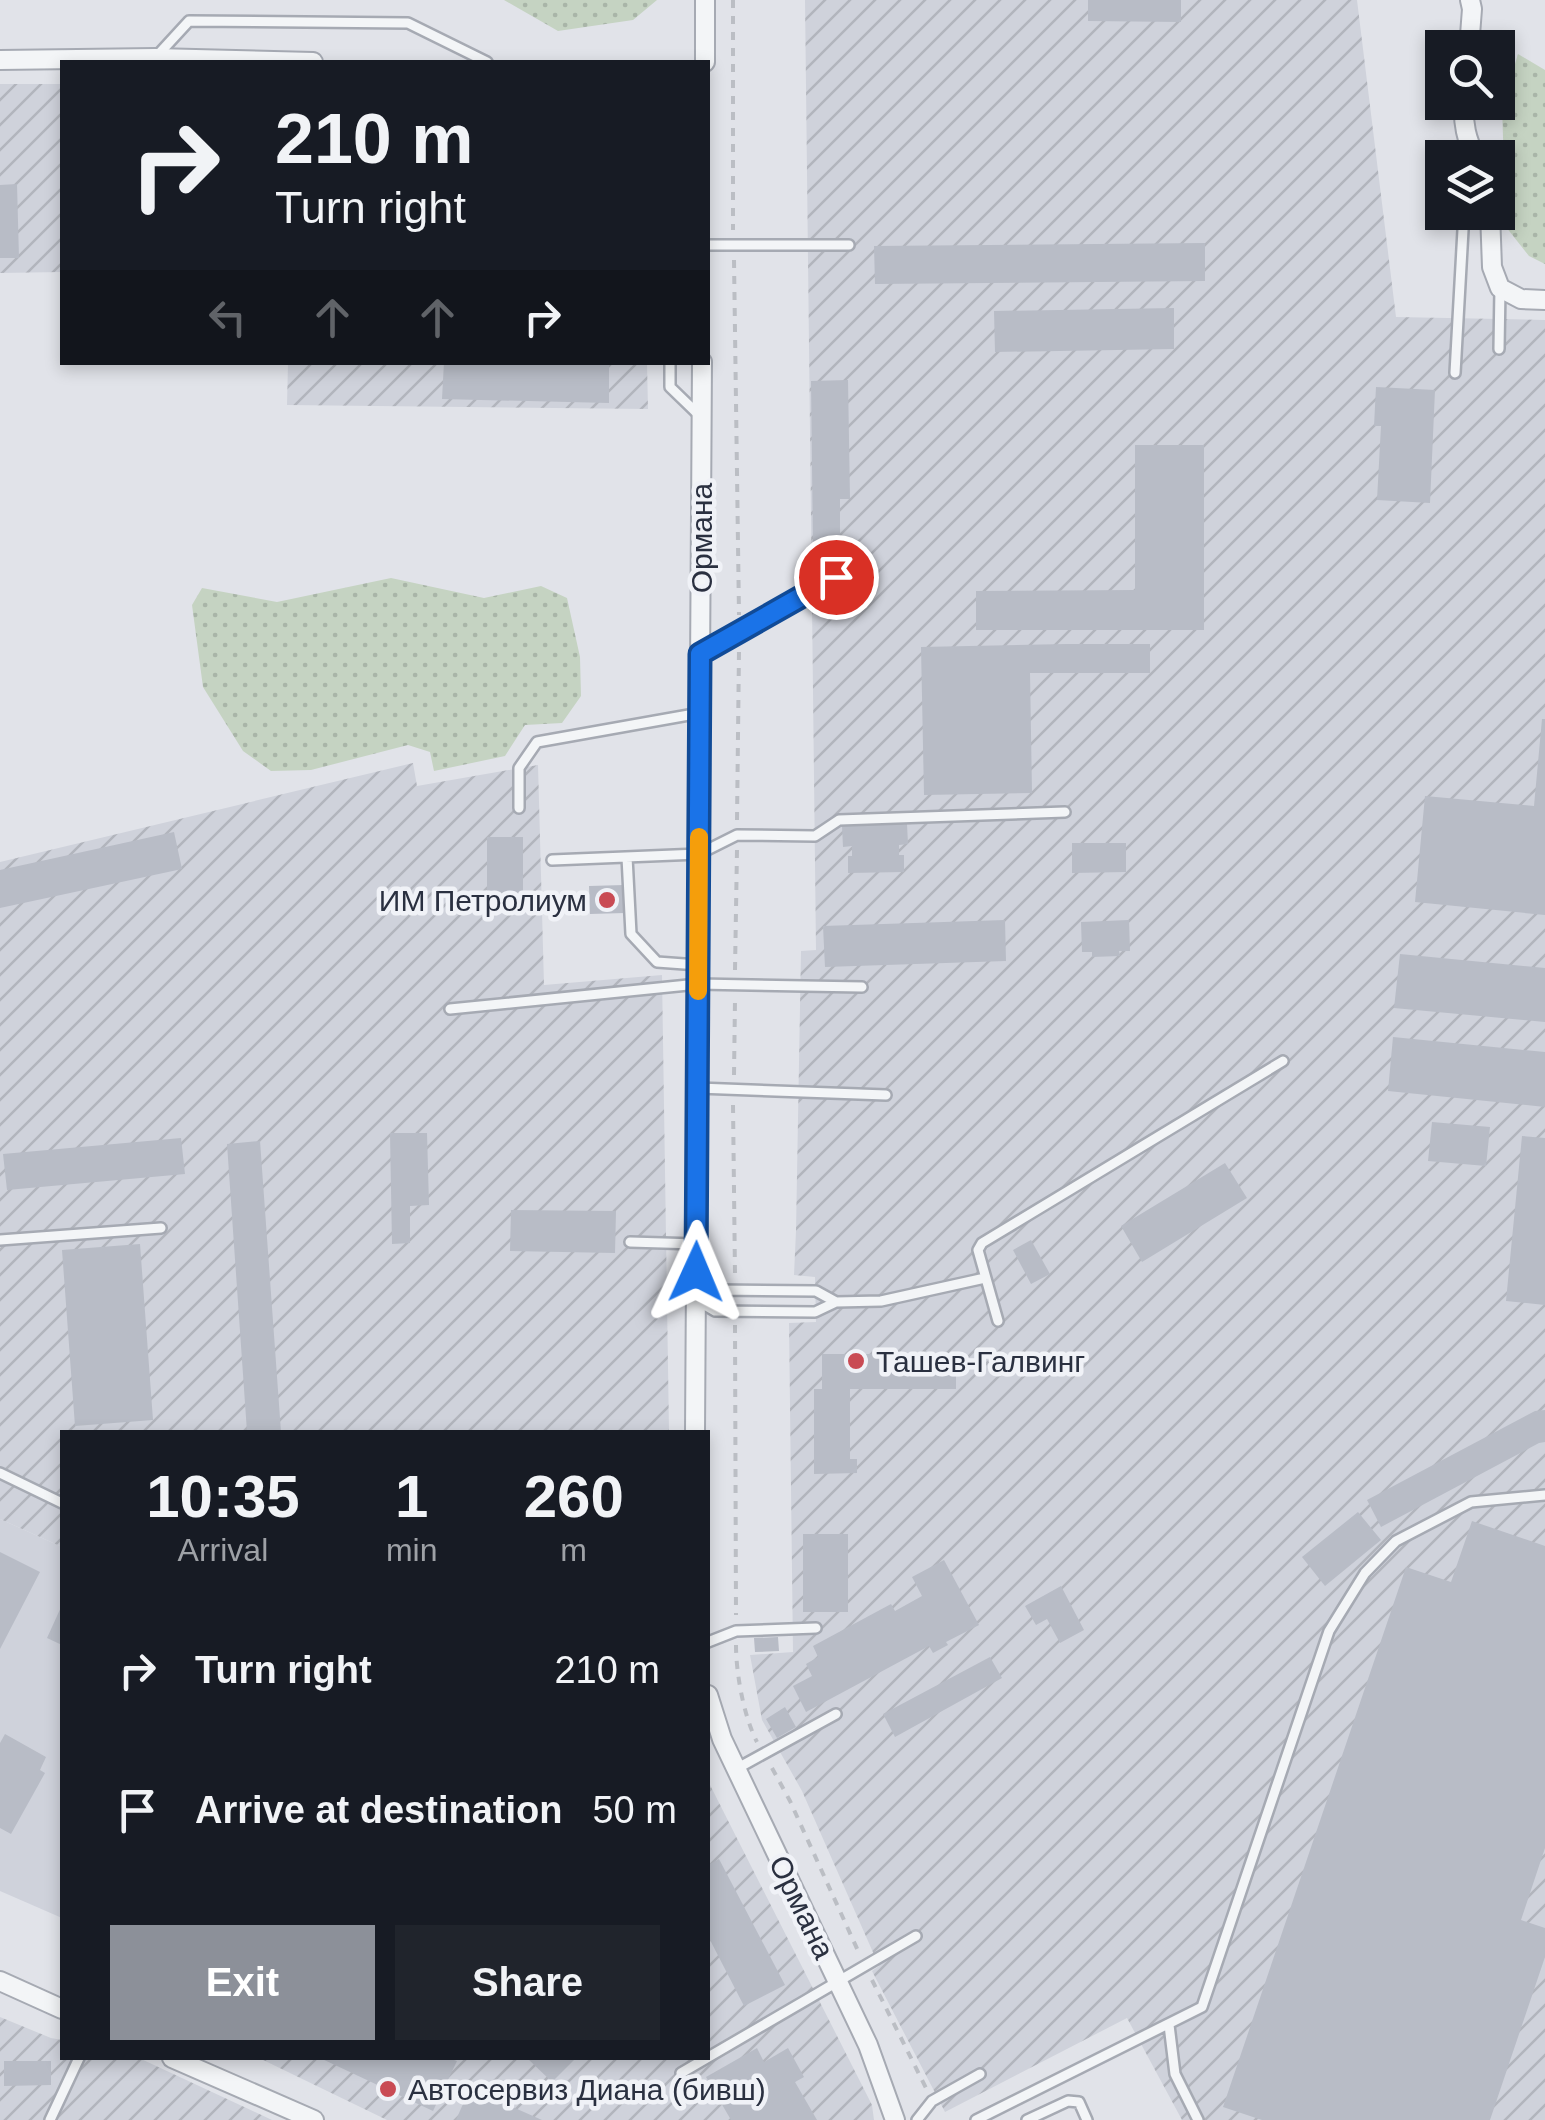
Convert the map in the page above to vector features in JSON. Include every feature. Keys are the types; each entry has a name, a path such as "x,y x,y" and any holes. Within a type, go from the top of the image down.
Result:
{"street":[{"path":"705,0 705,60"},
{"path":"1470,0 1470,30"},
{"path":"0,60 60,61"},
{"path":"114,60 234,60"},
{"path":"1491,230 1492,267 1500,288 1521,299 1545,300"},
{"name":"Ормана","path":"695,1430 702,365"},
{"name":"Ормана","path":"710,1700 722,1739 868,2045 895,2120"},
{"path":"0,1982 60,2008"},
{"path":"183,2060 210,2065 314,2120"}],"lane":[{"path":"155,58 189,21 408,24 483,60"},
{"path":"1455,373 1463,230"},
{"path":"710,245 850,244"},
{"path":"1498,349 1500,288"},
{"path":"670,365 670,387 702,418"},
{"path":"700,654 862,563"},
{"path":"519,808 519,768 537,742 700,713"},
{"path":"552,860 699,854 737,835 814,836 839,820 1065,812"},
{"path":"627,857 631,934 656,962 735,984 862,987"},
{"path":"450,1008 698,974"},
{"path":"998,1321 978,1250 982,1243 1283,1060"},
{"path":"698,1088 886,1094"},
{"path":"0,1240 161,1228"},
{"path":"630,1242 696,1244"},
{"path":"696,1300 715,1311 815,1312 836,1302 880,1301 984,1278"},
{"path":"696,1300 715,1290 816,1291 836,1302"},
{"path":"0,1473 60,1502"},
{"path":"976,2120 1202,2007 1329,1631 1366,1572 1396,1541 1471,1502 1545,1495"},
{"path":"710,1641 736,1631 816,1628"},
{"path":"736,1769 836,1714"},
{"path":"710,2056 916,1936"},
{"path":"1168,2026 1175,2074 1198,2120"},
{"path":"50,2120 78,2060"},
{"path":"682,2073 704,2060"},
{"path":"918,2120 932,2100 980,2074"},
{"path":"1027,2120 1068,2101 1079,2102 1087,2120"}],"path":[{"path":"733,0 740,632 734,1290"},
{"path":"734,1311 736,1657 749,1727"}],"shaded area":[{"path":"805,0 1357,0 1396,317 1545,320 1545,2120 1182,2120 1127,2018 945,2112 872,1971 879,1966 802,1791 762,1720 750,1655 793,1652 789,1323 816,1322 815,1277 794,1275 801,951 816,950"},
{"path":"0,84 60,84 60,272 0,273"},
{"path":"288,365 647,365 648,409 287,405"},
{"path":"413,763 417,786 538,765 544,985 662,975 669,1430 60,1430 60,1546 0,1519 0,862"},
{"path":"0,1519 60,1546 60,1917 0,1891"},
{"path":"710,1785 872,2105 874,2120 387,2120 263,2060 710,2060"},
{"path":"0,2017 60,2040 60,2060 143,2060 272,2120 0,2120"}],"green space":[{"path":"504,0 657,0 633,20 558,31"},
{"path":"1518,54 1545,70 1545,264 1529,256 1508,230 1515,230 1515,140 1503,140 1502,120 1515,120"},
{"path":"391,578 484,598 541,586 567,598 580,657 581,696 562,723 525,725 505,756 434,771 430,752 408,745 311,770 271,771 243,751 203,687 192,605 202,588 277,602"}],"building":[{"path":"1088,0 1181,0 1181,22 1088,21"},
{"path":"17,184 19,258 0,258 0,185"},
{"path":"1205,243 1205,281 875,284 874,246"},
{"path":"1174,308 1174,349 995,352 994,311"},
{"path":"444,365 609,365 609,403 442,399"},
{"path":"848,380 850,499 840,499 840,538 833,538 833,548 813,548 811,381"},
{"path":"1376,387 1435,390 1430,503 1377,500 1381,426 1374,426"},
{"path":"1135,445 1204,445 1204,630 976,630 976,591 1135,590"},
{"path":"1150,644 1150,673 1030,673 1032,793 924,795 921,647"},
{"path":"1542,719 1545,915 1415,902 1425,796 1534,806"},
{"path":"907,824 908,844 899,845 899,855 904,855 904,872 848,873 852,846 843,847 842,826"},
{"path":"174,832 182,869 0,908 0,870"},
{"path":"487,837 523,837 523,907 487,907"},
{"path":"1072,843 1126,843 1126,872 1072,873"},
{"path":"624,885 625,913 590,914 589,886"},
{"path":"1005,920 1006,961 825,967 823,926"},
{"path":"1129,920 1130,951 1119,951 1120,956 1092,957 1092,952 1082,952 1081,922"},
{"path":"1400,954 1545,968 1545,1022 1394,1008"},
{"path":"1393,1037 1545,1052 1545,1107 1388,1091"},
{"path":"1432,1122 1490,1127 1486,1166 1428,1161"},
{"path":"390,1133 427,1133 429,1205 410,1206 410,1243 392,1244"},
{"path":"1522,1136 1545,1138 1545,1305 1506,1301"},
{"path":"181,1138 185,1174 7,1190 3,1154"},
{"path":"260,1141 281,1430 247,1430 227,1144"},
{"path":"1225,1163 1247,1198 1142,1262 1121,1226"},
{"path":"511,1210 616,1211 615,1253 510,1251"},
{"path":"1031,1240 1050,1274 1031,1284 1013,1250"},
{"path":"140,1244 153,1420 75,1426 62,1250"},
{"path":"822,1354 956,1354 956,1389 850,1389 850,1459 857,1459 857,1473 814,1474 814,1389 822,1389"},
{"path":"1545,1410 1545,1442 1381,1527 1367,1500 1535,1411"},
{"path":"1358,1512 1381,1540 1325,1586 1302,1557"},
{"path":"1472,1521 1545,1546 1545,1848 1521,1920 1545,1928 1545,1957 1490,2120 1262,2120 1223,2107 1406,1567 1451,1582"},
{"path":"803,1534 848,1534 848,1612 803,1612"},
{"path":"0,1552 40,1572 0,1649"},
{"path":"944,1560 979,1625 933,1653 929,1646 806,1712 793,1686 812,1676 806,1664 818,1657 813,1646 891,1604 895,1611 922,1596 912,1577"},
{"path":"1061,1586 1084,1630 1060,1643 1047,1619 1036,1625 1025,1606"},
{"path":"60,1609 60,1644 47,1638"},
{"path":"778,1637 779,1651 755,1652 754,1638"},
{"path":"990,1657 1002,1678 895,1737 883,1714"},
{"path":"785,1707 796,1727 777,1738 766,1719"},
{"path":"5,1734 46,1757 40,1770 45,1773 11,1834 0,1828 0,1743"},
{"path":"719,1859 785,1985 744,2006 710,1940 710,1864"},
{"path":"757,2048 764,2062 788,2048 804,2077 795,2082 817,2120 731,2120 706,2077"},
{"path":"324,2060 457,2061 433,2111"},
{"path":"529,2060 574,2060 552,2082"},
{"path":"4,2061 51,2061 51,2085 4,2086"},
{"path":"470,2088 542,2120 456,2120"}],"slow traffic":[{"path":"698,991 699,837"}],"place":[{"name":"ИМ Петролиум","path":"607,900"},
{"name":"Ташев-Галвинг","path":"856,1361"},
{"name":"Автосервиз Диана (бивш)","path":"388,2089"}],"route":[{"path":"696,1272 700,654 836,577"}]}
